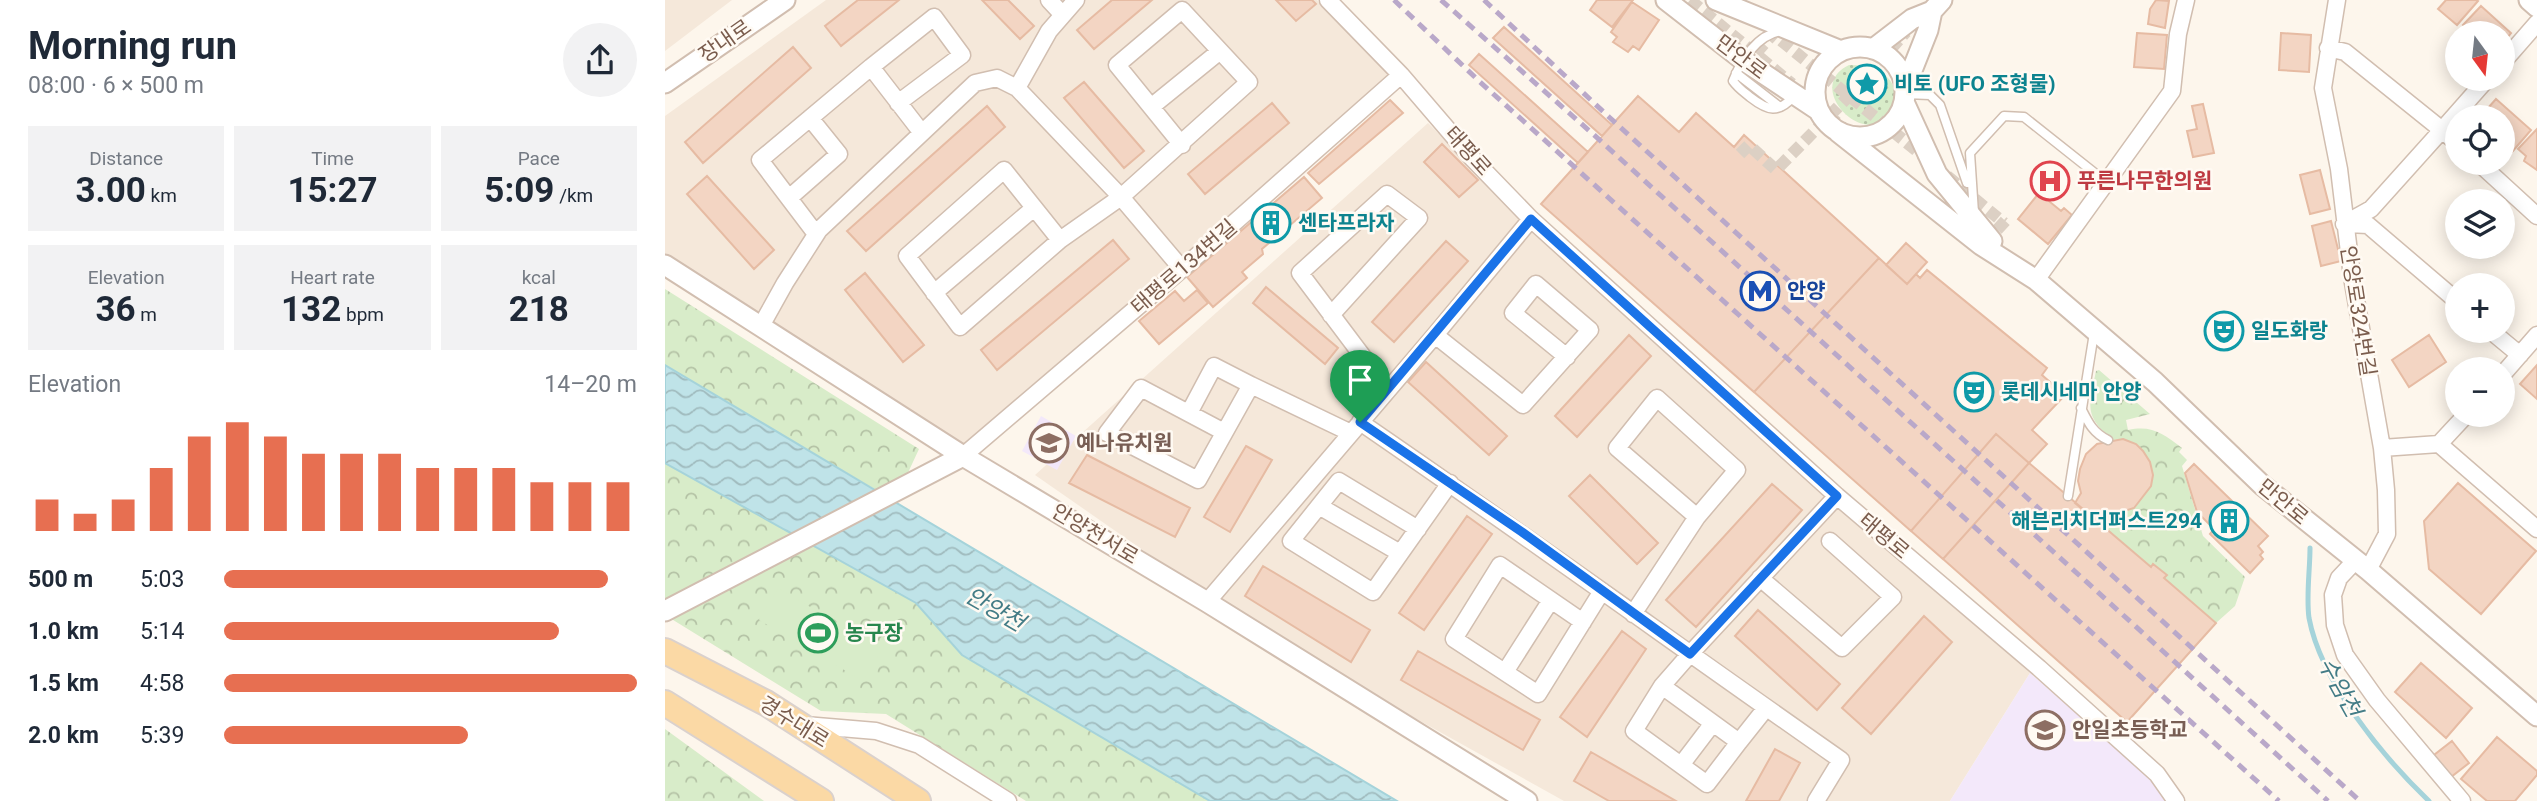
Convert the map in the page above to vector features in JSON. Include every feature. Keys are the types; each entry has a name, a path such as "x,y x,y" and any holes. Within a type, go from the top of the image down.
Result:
{"main road":[{"name":"경수대로","path":"665,651 766,703 918,801"},
{"path":"665,703 821,801"}],"street":[{"name":"장내로","path":"665,83 785,0"},
{"path":"1049,0 1063,15"},
{"path":"1017,88 1049,31 1076,0"},
{"name":"태평로","path":"1328,0 1401,75 1473,159 1531,219 1837,496 2049,677 2157,774 2176,801"},
{"name":"만안로","path":"1666,0 1740,66 1787,102 1818,110"},
{"path":"1716,0 1841,51"},
{"path":"2036,281 2172,91 2178,34 2186,0"},
{"name":"안양로324번길","path":"2337,0 2323,88 2339,169 2344,224 2382,448 2387,534 2362,565 2339,578 2333,595 2335,625 2345,655 2377,700 2462,801"},
{"path":"2529,0 2537,7"},
{"path":"1873,49 1912,19 1937,5"},
{"path":"1937,5 1905,95 1898,118 1886,129 1871,136 1854,137 1838,132 1823,119 1818,110 1814,93 1817,76 1826,61 1841,51 1862,47 1889,57 1900,71 1905,95 1937,174 1975,223 2018,271"},
{"path":"1060,240 1004,170 907,256 960,327 1060,240 1121,197 1182,145 1249,82 1182,10 1117,65 1182,145"},
{"path":"817,234 760,160 934,17 962,55 898,103"},
{"path":"2515,48 2537,23"},
{"path":"2328,48 2345,52 2445,133"},
{"path":"1151,107 1220,51"},
{"path":"871,67 922,133"},
{"name":"태평로134번길","path":"963,456 1182,269 1401,75"},
{"path":"761,326 817,234 975,83 997,78 1017,88 1121,197 1182,269"},
{"path":"2344,224 2371,209 2476,91"},
{"path":"789,198 839,155 810,118"},
{"name":"만안로","path":"1838,132 1981,245 2036,281 2155,382 2262,485 2362,565 2537,716"},
{"path":"2492,175 2537,216"},
{"path":"1331,315 1419,218 1387,194 1300,273 1331,315 1388,390"},
{"path":"935,293 1034,208"},
{"path":"1207,602 1531,219"},
{"path":"2344,224 2368,225 2445,291"},
{"name":"안양천서로","path":"665,265 963,456 1207,602 1527,801"},
{"path":"1435,335 1523,405 1567,357 1590,330 1536,284 1513,313 1567,357"},
{"path":"2515,361 2537,335"},
{"path":"2506,343 2520,355"},
{"path":"1189,413 1214,366 1251,385 1356,428 1450,483 1842,760 1816,801"},
{"path":"1224,432 1141,388 1107,433 1198,480 1251,385"},
{"path":"1633,614 1697,517 1737,470 1657,398 1617,448 1697,517"},
{"path":"2382,448 2439,444 2455,427"},
{"path":"2439,444 2537,529"},
{"path":"665,611 963,456"},
{"path":"1418,529 1339,481 1291,541 1373,592 1418,529 1450,483"},
{"path":"1766,708 1707,785 1634,731 1662,687 1690,654 1837,496"},
{"path":"1318,506 1401,553"},
{"path":"1760,578 1842,648 1893,597 1831,541"},
{"path":"1583,622 1500,565 1454,639 1538,694 1602,592"},
{"path":"1505,672 1551,600"},
{"path":"1662,687 1739,742"},
{"path":"1681,765 1713,723"},
{"path":"797,724 876,731 894,736 919,746 1008,801"}],"lane":[{"path":"1787,102 1763,108 1733,81 1740,66 1758,43 1773,32 1791,29"},
{"path":"1905,95 1930,95 1940,105 1971,196"},
{"path":"1975,223 1970,153 2004,116 2012,114 2024,117 2106,182"},
{"path":"2068,496 2094,330"},
{"path":"2081,408 2089,425 2108,440"}],"shaded area":[{"path":"665,0 732,0 665,51"},
{"path":"826,0 1317,0 1390,74 1166,277 963,447 665,258 665,116"},
{"path":"1428,123 1535,229 2030,673 1950,801 1564,801 1262,633 1035,475"},
{"name":"예나유치원","path":"1041,416 1076,436 1057,470 1022,451"},
{"name":"안일초등학교","path":"2030,673 2160,787 2171,801 1950,801"}],"green space":[{"path":"1849,65 1869,67 1891,82 1895,99 1891,110 1881,122 1869,125 1856,121 1844,113 1836,101 1832,88 1836,75"},
{"path":"665,289 919,449 906,477 876,490 665,365"},
{"path":"2099,370 2150,414 2126,420 2128,430 2151,430 2182,448 2179,452 2187,460 2182,466 2203,536 2245,577 2235,606 2216,623 2164,578 2166,575 2154,564 2151,567 2100,524 2108,516 2134,507 2151,486 2147,459 2139,446 2133,442 2113,440 2103,432 2093,417 2091,393 2096,371"},
{"path":"665,463 916,603 962,655 1210,801 1026,801 886,714 821,711 665,615"},
{"name":"농구장","path":"778,588 882,649 863,681 759,620"},
{"path":"665,729 764,801 665,801"}],"water":[{"name":"안양천","path":"665,365 1397,801 1210,801 962,655 916,603 665,463"}],"building":[{"path":"858,0 899,0 841,46 825,26"},
{"path":"982,0 1008,0 1034,26 1020,39"},
{"path":"1112,0 1152,0 1094,49 1077,30"},
{"path":"1276,0 1312,0 1316,4 1296,21"},
{"path":"1597,0 1633,0 1612,27 1590,10"},
{"path":"2156,0 2169,1 2165,28 2148,24 2150,9"},
{"path":"2446,0 2478,1 2460,21 2452,21 2438,9"},
{"path":"1632,2 1659,20 1639,50 1633,46 1628,52 1613,42 1617,37 1611,32"},
{"path":"2481,6 2498,21 2467,21"},
{"path":"1504,27 1612,125 1602,136 1493,38"},
{"path":"2137,33 2167,35 2164,69 2134,67"},
{"path":"2281,33 2311,35 2309,72 2279,70"},
{"path":"793,47 811,68 703,163 685,142"},
{"path":"1479,54 1588,152 1578,163 1469,65"},
{"path":"1084,82 1144,151 1124,168 1064,98"},
{"path":"1638,96 1679,132 1696,113 1734,147 1744,135 1879,258 1754,392 1541,204"},
{"path":"2496,99 2503,105 2491,105"},
{"path":"1390,100 1403,113 1319,184 1308,173"},
{"path":"1272,103 1289,123 1205,194 1188,174"},
{"path":"2203,104 2214,153 2193,157 2187,131 2197,129 2192,106"},
{"path":"987,106 1005,127 866,251 847,231"},
{"path":"2515,116 2531,130 2515,149"},
{"path":"2537,129 2537,170 2524,161 2526,156 2518,149"},
{"path":"1442,144 1478,180 1459,197 1424,162"},
{"path":"2320,170 2330,209 2310,214 2300,175"},
{"path":"707,176 774,250 754,269 687,194"},
{"name":"센타프라자","path":"1304,177 1322,198 1262,249 1263,254 1242,272 1247,278 1213,307 1187,277"},
{"path":"2039,193 2061,211 2064,208 2072,215 2048,244 2018,219"},
{"path":"2331,221 2341,261 2321,266 2312,226"},
{"path":"1113,240 1129,259 997,370 981,350"},
{"path":"1446,241 1468,261 1394,342 1372,322"},
{"path":"1906,243 1927,262 1907,284 1886,265"},
{"path":"1879,258 1907,284 1916,274 1920,278 1927,270 2047,368 2042,375 2065,395 2032,430 2047,444 2029,463 1996,434 1911,531 1754,392"},
{"path":"865,273 924,345 903,362 845,290"},
{"path":"1266,287 1338,348 1325,364 1253,303"},
{"path":"1197,290 1208,303 1159,344 1139,321 1175,291 1184,301"},
{"path":"1629,335 1651,356 1577,437 1555,416"},
{"path":"2429,335 2445,363 2409,387 2392,360"},
{"path":"1426,362 1507,436 1489,455 1408,382"},
{"path":"2537,365 2537,399 2520,384"},
{"path":"1996,434 2029,463 1943,559 1911,531"},
{"path":"2123,439 2136,444 2150,462 2153,475 2151,486 2134,508 2108,516 2100,524 2075,503 2081,493 2078,481 2080,469 2086,454 2097,444"},
{"path":"1246,446 1272,460 1230,532 1204,517"},
{"path":"1087,455 1190,508 1175,537 1069,483"},
{"path":"2029,463 2151,567 2153,564 2167,575 2164,578 2216,623 2127,722 1943,559"},
{"name":"해븐리치더퍼스트294","path":"2194,464 2268,536 2258,546 2263,552 2260,555 2263,559 2250,573 2210,534 2214,529 2197,512 2185,473"},
{"path":"1590,475 1658,543 1637,564 1569,496"},
{"path":"2458,483 2536,551 2481,614 2429,569 2424,521"},
{"path":"1772,484 1802,510 1696,627 1666,600"},
{"path":"1467,516 1492,534 1424,630 1399,613"},
{"path":"1263,566 1370,630 1351,662 1245,596"},
{"path":"1758,610 1840,684 1817,710 1735,636"},
{"path":"1924,616 1952,642 1871,734 1842,708"},
{"path":"1622,631 1646,649 1587,737 1560,717"},
{"path":"1418,651 1540,720 1523,750 1401,680"},
{"path":"2421,663 2472,708 2446,738 2395,692"},
{"path":"2497,737 2537,771 2537,775 2515,801 2487,801 2461,779"},
{"path":"2452,741 2469,763 2451,777 2434,755"},
{"path":"1775,749 1800,763 1779,801 1746,801"},
{"path":"1591,752 1676,801 1609,801 1574,781"}],"waterway":[{"name":"수암천","path":"2310,548 2309,618 2326,667 2374,741 2429,801"}],"tunnel":[{"path":"1690,0 1792,84"},
{"path":"1740,154 1749,145 1776,170 1849,96 1906,32"},
{"path":"1756,53 1773,34 1928,160"},
{"path":"1814,103 1848,132"},
{"path":"1947,176 2004,223"},
{"path":"1985,243 2007,219"}],"railway":[{"path":"1394,0 1480,82 2279,801"},
{"path":"1441,0 1593,134 2328,801"},
{"path":"1484,0 2360,801"}],"place":[{"name":"비토 (UFO 조형물)","path":"1867,84"},
{"name":"푸른나무한의원","path":"2050,181"},
{"name":"센타프라자","path":"1271,223"},
{"name":"안양","path":"1760,291"},
{"name":"일도화랑","path":"2224,331"},
{"name":"롯데시네마 안양","path":"1974,392"},
{"name":"예나유치원","path":"1049,443"},
{"name":"해븐리치더퍼스트294","path":"2229,521"},
{"name":"농구장","path":"818,633"},
{"name":"안일초등학교","path":"2045,730"}],"route":[{"path":"1531,219 1837,496 1690,654 1522,532 1360,422 1531,219"}]}
